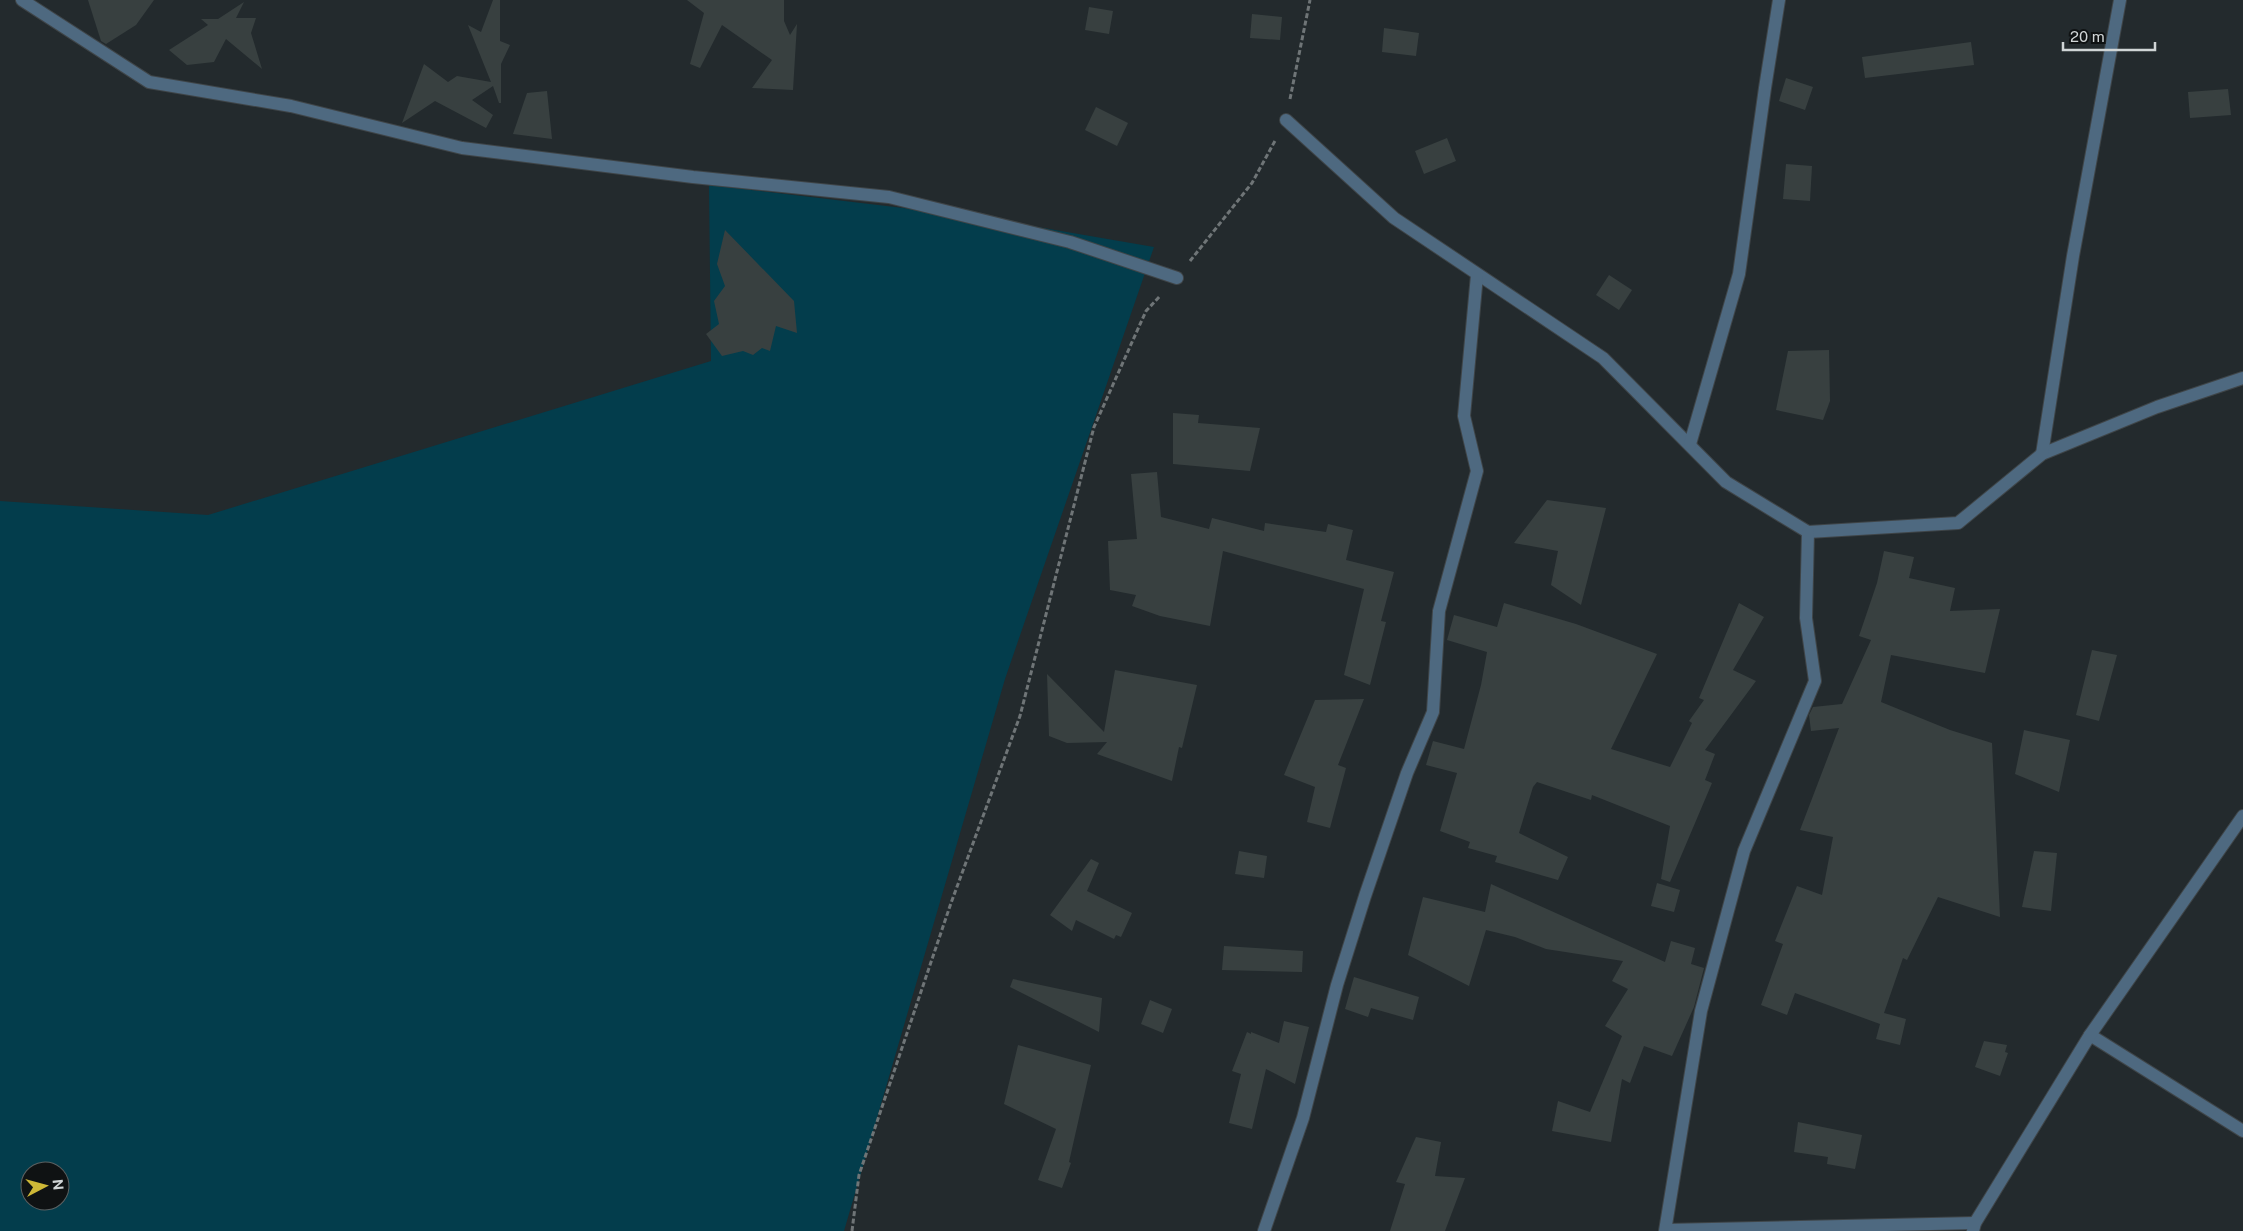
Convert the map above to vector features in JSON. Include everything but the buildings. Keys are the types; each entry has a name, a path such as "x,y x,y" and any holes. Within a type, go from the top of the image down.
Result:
{"street":[{"path":"22,0 148,82 291,106 462,148 692,177 889,196 1070,242 1177,278"},
{"path":"1690,444 1739,274 1764,88 1779,0"},
{"path":"2042,454 2073,256 2120,0"},
{"path":"1286,120 1394,218 1603,358 1726,482 1808,532 1958,523 2042,454 2156,406 2243,378"},
{"path":"1264,1231 1304,1118 1336,985 1407,773 1433,712 1439,611 1477,471 1464,416 1477,275"},
{"path":"1808,532 1806,618 1815,681 1744,851 1702,1011 1665,1230 1974,1227 2090,1035 2243,816"},
{"path":"2090,1035 2243,1131"}],"path":[{"path":"852,1231 859,1175 951,903 1020,716 1094,427 1146,311 1177,278 1252,183 1286,120 1310,0"}],"shaded area":[{"path":"709,185 979,217 1154,247 1005,679 844,1231 0,1231 0,501 208,515 711,361"}]}
